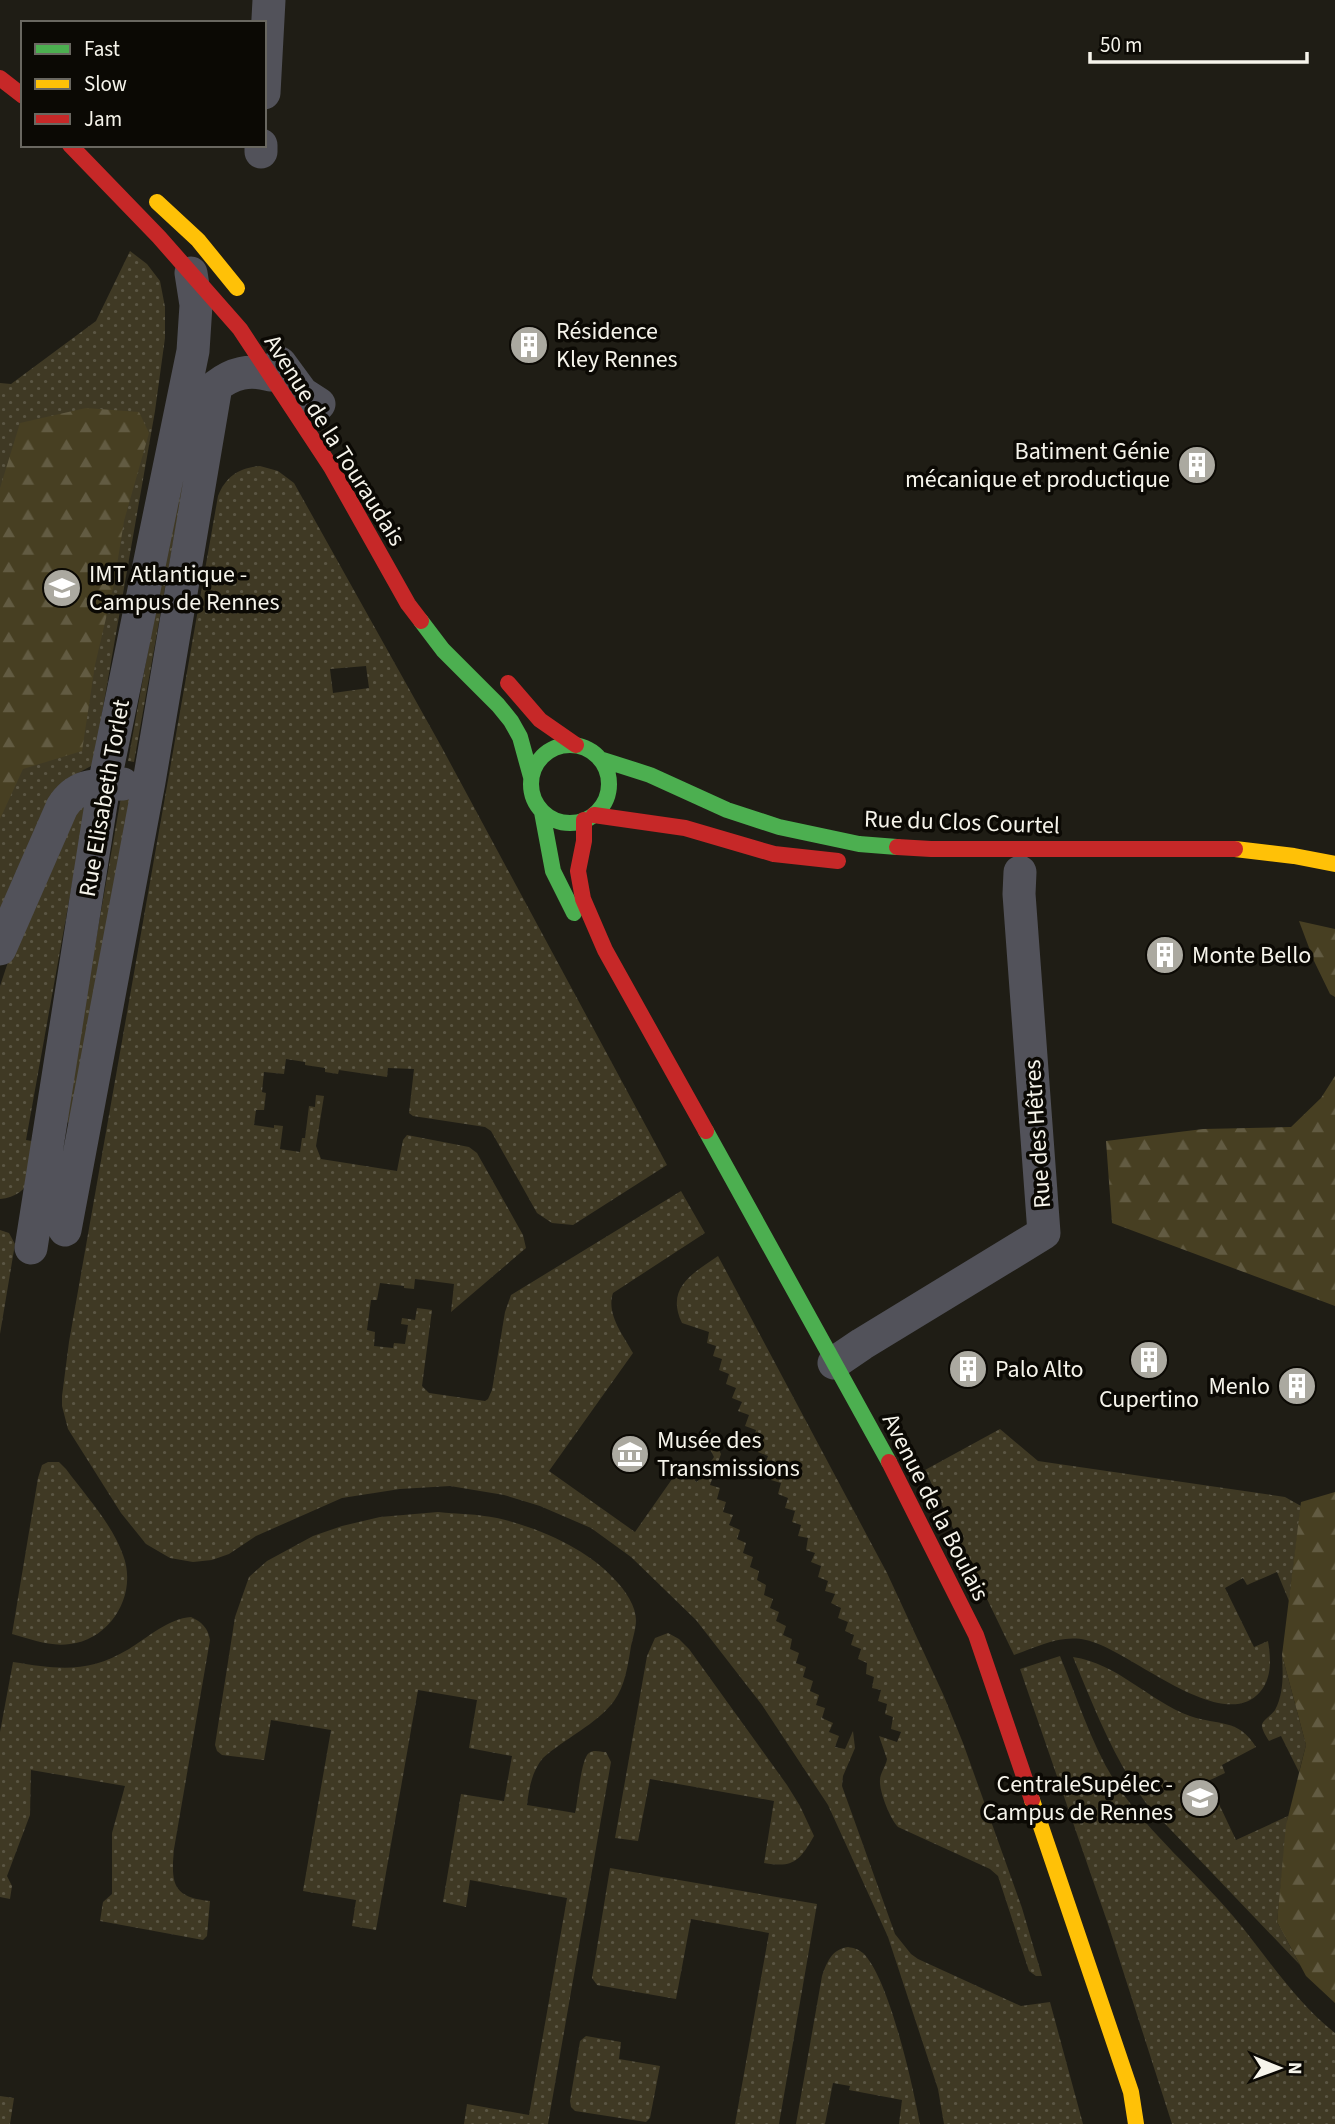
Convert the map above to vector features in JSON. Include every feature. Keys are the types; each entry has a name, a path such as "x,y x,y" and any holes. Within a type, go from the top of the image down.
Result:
{"main road":[{"path":"0,78 21,94"},
{"name":"Avenue de la Touraudais","path":"72,147 191,273 240,305"},
{"name":"Avenue de la Touraudais","path":"148,194 198,240 240,305 270,375 331,467 408,604 443,650 511,721 520,737 531,777"},
{"name":"Avenue de la Touraudais","path":"276,342 322,410"},
{"path":"498,671 540,720 576,745"},
{"path":"561,745 576,745 585,747 600,759 609,782 607,794 602,806 589,818 573,823 562,822 542,812 534,802 530,790 531,777 536,762 547,751 561,745"},
{"name":"Rue du Clos Courtel","path":"600,759 650,775 727,810 779,827 859,844 931,849 1244,849 1335,864"},
{"name":"Avenue de la Boulais","path":"542,812 553,871 575,914 605,950"},
{"name":"Rue du Clos Courtel","path":"589,818 685,828 774,855 857,863"},
{"name":"Avenue de la Boulais","path":"589,818 578,871 583,899 605,950 886,1456 976,1635 1131,2092 1136,2124"}],"street":[{"path":"266,56 269,0"},
{"name":"Rue Elisabeth Torlet","path":"31,1248 104,785 192,351 196,305 191,273"},
{"path":"192,351 203,335 210,330 225,327 240,305"},
{"path":"240,305 251,332 265,342 302,393 322,410"},
{"name":"Rue Elisabeth Torlet","path":"65,1230 149,782 216,386 222,366 232,348 240,305"},
{"path":"216,386 234,374 257,372 270,375"},
{"path":"0,949 69,796 85,787 149,782"},
{"name":"Rue des Hêtres","path":"834,1363 1044,1233 1017,872"}],"shaded area":[{"name":"IMT Atlantique - Campus de Rennes","path":"130,251 147,264 160,281 165,307 165,338 155,411 93,765 67,779 0,921 0,383 11,384 96,321"},
{"path":"193,402 198,403 134,762 128,761"},
{"path":"260,466 278,471 294,483 441,746 667,1165 573,1225 552,1223 537,1213 491,1131 485,1127 413,1116 409,1113 414,1069 388,1068 387,1077 339,1070 338,1074 325,1072 325,1068 305,1065 305,1062 286,1059 284,1074 264,1072 264,1110 256,1110 254,1125 274,1128 274,1125 283,1126 280,1149 300,1152 302,1138 305,1138 309,1106 315,1107 316,1095 324,1096 316,1146 321,1159 397,1171 403,1140 407,1135 469,1147 477,1153 523,1235 526,1248 451,1312 454,1284 415,1279 414,1289 380,1283 377,1300 371,1300 367,1330 375,1332 374,1346 393,1348 394,1343 405,1344 408,1325 401,1324 402,1318 415,1320 417,1308 432,1310 422,1386 429,1393 485,1401 488,1399 492,1390 505,1312 511,1295 681,1191 705,1233 613,1293 611,1301 614,1316 633,1353 549,1471 635,1532 684,1462 696,1482 698,1481 714,1457 703,1435 706,1430 710,1432 721,1454 710,1485 720,1488 717,1499 726,1502 723,1512 733,1515 729,1525 740,1530 737,1539 746,1543 743,1553 753,1557 750,1567 759,1571 757,1580 766,1585 764,1595 773,1599 770,1608 779,1612 776,1621 786,1626 783,1635 792,1639 790,1649 799,1653 796,1663 806,1667 803,1677 813,1681 810,1691 819,1695 816,1705 825,1708 822,1718 833,1723 829,1732 839,1736 835,1747 845,1749 853,1731 855,1748 843,1776 842,1786 895,1934 918,1959 1021,2006 1050,2002 1083,2124 944,2124 938,2089 888,1937 828,1805 762,1705 696,1620 631,1557 591,1528 540,1506 504,1495 450,1486 400,1489 342,1498 256,1536 229,1554 212,1560 193,1562 170,1558 146,1544 121,1513 68,1429 62,1396 69,1342 218,496 229,478","holes":["366,666 369,688 333,693 330,669"]},
{"path":"121,797 130,798 73,1123 64,1122"},
{"path":"87,801 26,1140 38,1142 33,1171 25,1187 11,1197 0,1199 0,986 12,950 77,807"},
{"path":"0,1230 9,1233 15,1244 0,1334"},
{"path":"718,1256 887,1573 943,1694 1022,1908 1042,1976 1036,1976 1029,1971 998,1876 990,1869 898,1827 889,1812 881,1791 880,1780 887,1759 879,1736 897,1742 901,1732 891,1729 893,1717 885,1714 887,1704 878,1701 881,1690 872,1688 874,1677 866,1674 867,1663 858,1659 861,1649 851,1645 854,1635 845,1631 848,1622 838,1618 841,1608 831,1603 835,1594 825,1591 828,1581 818,1577 821,1566 811,1562 815,1553 806,1550 808,1538 798,1536 801,1525 792,1522 795,1511 785,1508 788,1498 778,1494 781,1483 771,1480 775,1469 764,1466 768,1456 758,1452 762,1442 753,1439 756,1430 745,1426 749,1415 738,1411 742,1402 732,1398 736,1388 726,1384 729,1374 719,1370 722,1359 713,1356 716,1346 707,1343 709,1332 682,1323 678,1311 677,1300 684,1283"},
{"path":"1000,1429 1038,1461 1285,1497 1301,1506 1289,1601 1277,1572 1247,1585 1243,1578 1225,1588 1254,1647 1268,1641 1270,1668 1267,1681 1260,1692 1243,1703 1223,1704 1175,1686 1086,1640 1049,1642 1014,1655 925,1470"},
{"path":"59,1462 98,1510 118,1544 127,1570 124,1599 109,1624 85,1640 63,1645 12,1634 38,1478 42,1465"},
{"path":"438,1512 497,1518 558,1539 585,1554 614,1579 630,1599 636,1620 625,1675 618,1695 599,1717 543,1758 534,1774 529,1792 527,1805 575,1813 586,1757 593,1751 606,1752 611,1762 548,2124 464,2124 467,2104 529,2115 567,1898 470,1880 466,1907 443,1902 461,1794 504,1801 512,1756 469,1748 477,1700 418,1690 376,1930 352,1926 356,1900 303,1891 331,1730 271,1720 264,1760 222,1755 215,1745 235,1617 249,1577 267,1561 313,1536 342,1526 380,1517"},
{"path":"191,1617 204,1626 210,1640 174,1849 173,1871 181,1892 210,1901 207,1936 203,1940 100,1921 103,1902 112,1894 112,1833 125,1786 31,1770 30,1815 7,1876 12,1886 10,1899 0,1897 0,1732 13,1662 58,1668 99,1663 129,1649 166,1625"},
{"path":"668,1633 689,1649 800,1806 814,1836 804,1852 789,1864 764,1863 774,1801 650,1779 638,1841 615,1838 647,1656 655,1638"},
{"path":"1282,1655 1306,1745 1299,1772 1281,1736 1269,1741 1262,1728 1263,1722 1275,1710 1280,1697"},
{"path":"1060,1656 1093,1740 1119,1788 1159,1838 1233,1916 1306,2007 1335,2033 1335,2124 1172,2124 1109,1927 1020,1669"},
{"path":"1073,1657 1119,1674 1190,1716 1235,1727 1256,1747 1222,1765 1225,1773 1208,1781 1236,1840 1288,1816 1277,1922 1300,1965 1149,1807 1116,1754"},
{"path":"610,1868 817,1904 779,2124 735,2124 769,1933 691,1919 676,1999 597,1985 592,1978"},
{"path":"848,1947 863,1953 882,1985 899,2034 920,2124 899,2124 902,2100 849,2090 850,2086 833,2083 825,2124 796,2124 822,1976 834,1953"},
{"path":"586,2036 621,2042 619,2059 660,2066 650,2118 646,2122 575,2111 571,2107 580,2041"},
{"path":"0,2096 14,2098 10,2124 0,2124"}],"green space":[{"path":"86,408 139,412 149,433 124,521 114,584 95,665 82,751 23,769 0,819 0,488 20,423"},
{"path":"1299,921 1335,929 1335,997 1330,994 1314,961"},
{"path":"1335,1076 1335,1306 1112,1223 1106,1141 1203,1129 1291,1127 1321,1098"},
{"path":"1335,1492 1335,2003 1306,1976 1277,1922 1286,1825 1306,1745 1282,1655 1301,1502"}],"traffic: fast":[{"path":"421,621 443,650 511,721 520,737 531,777"},
{"path":"570,745 585,748 598,756 606,769 609,784 606,799 598,812 585,820 570,823 555,820 542,812 534,799 531,784 534,769 542,756 555,748 570,745"},
{"path":"600,759 650,775 727,810 779,827 859,844 897,847"},
{"path":"542,812 553,871 574,913"},
{"path":"706,1131 889,1462"}],"traffic: slow":[{"path":"157,202 198,240 237,288"},
{"path":"1235,849 1335,864"},
{"path":"1032,1800 1131,2092 1136,2124"}],"traffic: jam":[{"path":"0,78 21,94"},
{"path":"72,147 159,237 240,329 331,467 408,604 421,621"},
{"path":"508,683 540,720 576,745"},
{"path":"594,815 685,828 774,854 838,861"},
{"path":"584,820 584,841 578,871 583,899 605,950 706,1131"},
{"path":"897,847 1235,849"},
{"path":"889,1462 976,1635 1032,1800"}],"place":[{"name":"Résidence Kley Rennes","path":"529,345"},
{"name":"Batiment Génie mécanique et productique","path":"1197,465"},
{"name":"IMT Atlantique - Campus de Rennes","path":"62,588"},
{"name":"Monte Bello","path":"1165,955"},
{"name":"Cupertino","path":"1149,1360"},
{"name":"Palo Alto","path":"968,1369"},
{"name":"Menlo","path":"1297,1386"},
{"name":"Musée des Transmissions","path":"630,1454"},
{"name":"CentraleSupélec - Campus de Rennes","path":"1200,1798"}]}
